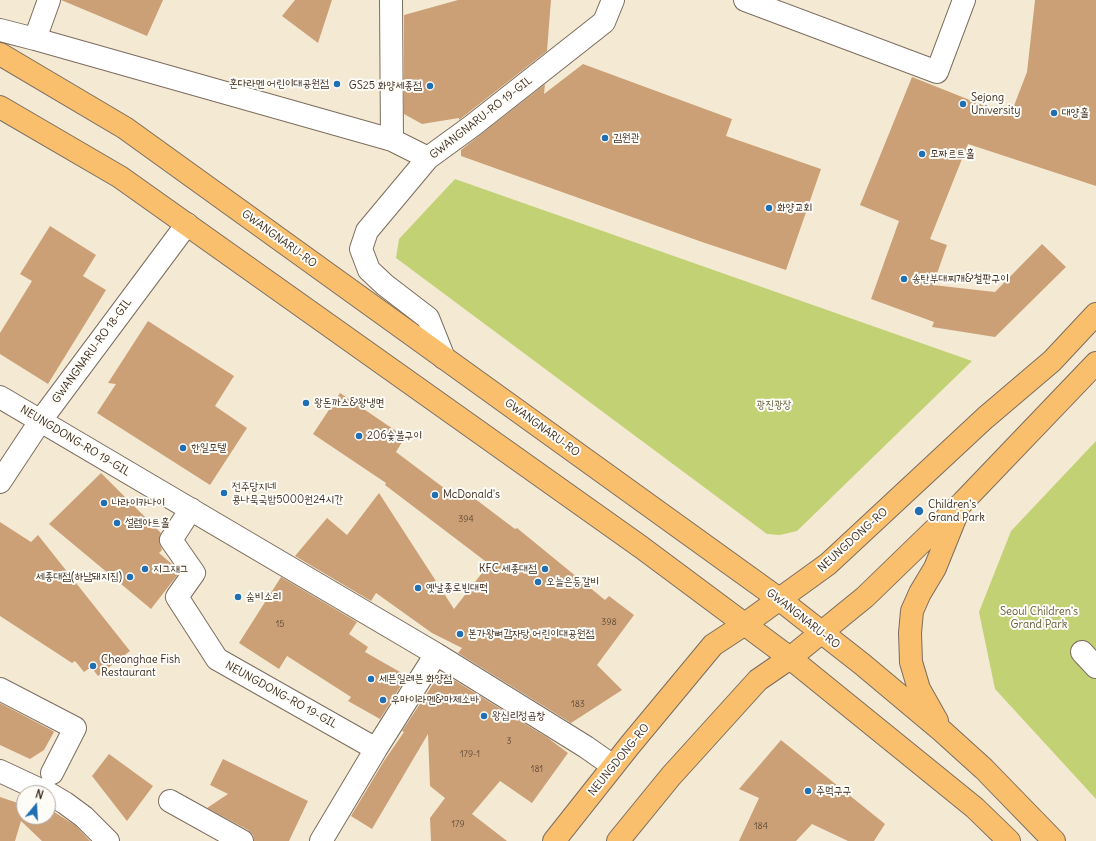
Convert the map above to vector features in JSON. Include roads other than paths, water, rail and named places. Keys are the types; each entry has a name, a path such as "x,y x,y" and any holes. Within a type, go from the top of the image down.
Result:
{"main road":[{"name":"GWANGNARU-RO","path":"0,54 125,128 779,599 822,632 942,731 984,769 1054,841"},
{"path":"0,107 120,177 746,624 975,808 1005,840"},
{"name":"NEUNGDONG-RO","path":"554,841 613,766 713,645 746,624 828,564 985,418 1052,361 1096,314"},
{"path":"618,841 671,776 758,680 790,658 866,597 962,503 1096,363"},
{"path":"942,731 919,689 911,662 910,633 912,611 920,593 935,568 962,503"}],"street":[{"path":"35,39 49,0"},
{"path":"390,0 392,140"},
{"name":"GWANGNARU-RO 19-GIL","path":"444,358 428,318 385,285 369,270 361,249 368,231 428,158 478,122 604,22 612,0"},
{"path":"745,0 937,72 964,0"},
{"path":"0,30 392,140 428,158"},
{"name":"GWANGNARU-RO 18-GIL","path":"0,482 41,420 187,224"},
{"name":"NEUNGDONG-RO 19-GIL","path":"0,397 436,654 586,747 613,766"},
{"name":"NEUNGDONG-RO 19-GIL","path":"191,509 171,540 194,573 178,598 217,659 376,749"},
{"path":"322,841 376,749 436,654"},
{"path":"0,689 75,728 49,785"},
{"path":"0,771 46,785"},
{"path":"56,793 65,803 84,817 108,841"},
{"path":"170,801 242,841"}],"place":[{"name":"혼다라멘 어린이대공원점","path":"337,84"},
{"name":"GS25 화양세종점","path":"430,86"},
{"name":"Sejong University","path":"963,104"},
{"name":"대양홀","path":"1054,113"},
{"name":"김원관","path":"605,138"},
{"name":"모짜르트홀","path":"922,154"},
{"name":"화양교회","path":"769,208"},
{"name":"송탄부대찌개&철판구이","path":"904,279"},
{"name":"왕돈까스&왕냉면","path":"306,403"},
{"name":"206숯불구이","path":"359,436"},
{"name":"한일모텔","path":"183,448"},
{"name":"전주당지네 콩나묵국밥5000원24시간","path":"224,493"},
{"name":"McDonald's","path":"435,495"},
{"name":"나라이카나이","path":"104,503"},
{"name":"Children's Grand Park","path":"919,511"},
{"name":"설렘아트홀","path":"117,523"},
{"name":"지그재그","path":"145,569"},
{"name":"KFC 세종대점","path":"545,569"},
{"name":"세종대점(하남돼지집)","path":"130,577"},
{"name":"오늘은등갈비","path":"538,582"},
{"name":"옛날종로빈대떡","path":"418,588"},
{"name":"숨비소리","path":"238,597"},
{"name":"본가왕뼈감자탕 어린이대공원점","path":"460,634"},
{"name":"Cheonghae Fish Restaurant","path":"93,666"},
{"name":"세븐일레븐 화양점","path":"371,679"},
{"name":"우마이라멘&마제소바","path":"383,700"},
{"name":"왕십리정곱창","path":"484,716"},
{"name":"주먹구구","path":"808,791"}],"park label":[{"name":"광진광장","path":"774,405"},
{"name":"Seoul Children's Grand Park","path":"1039,618"}]}
